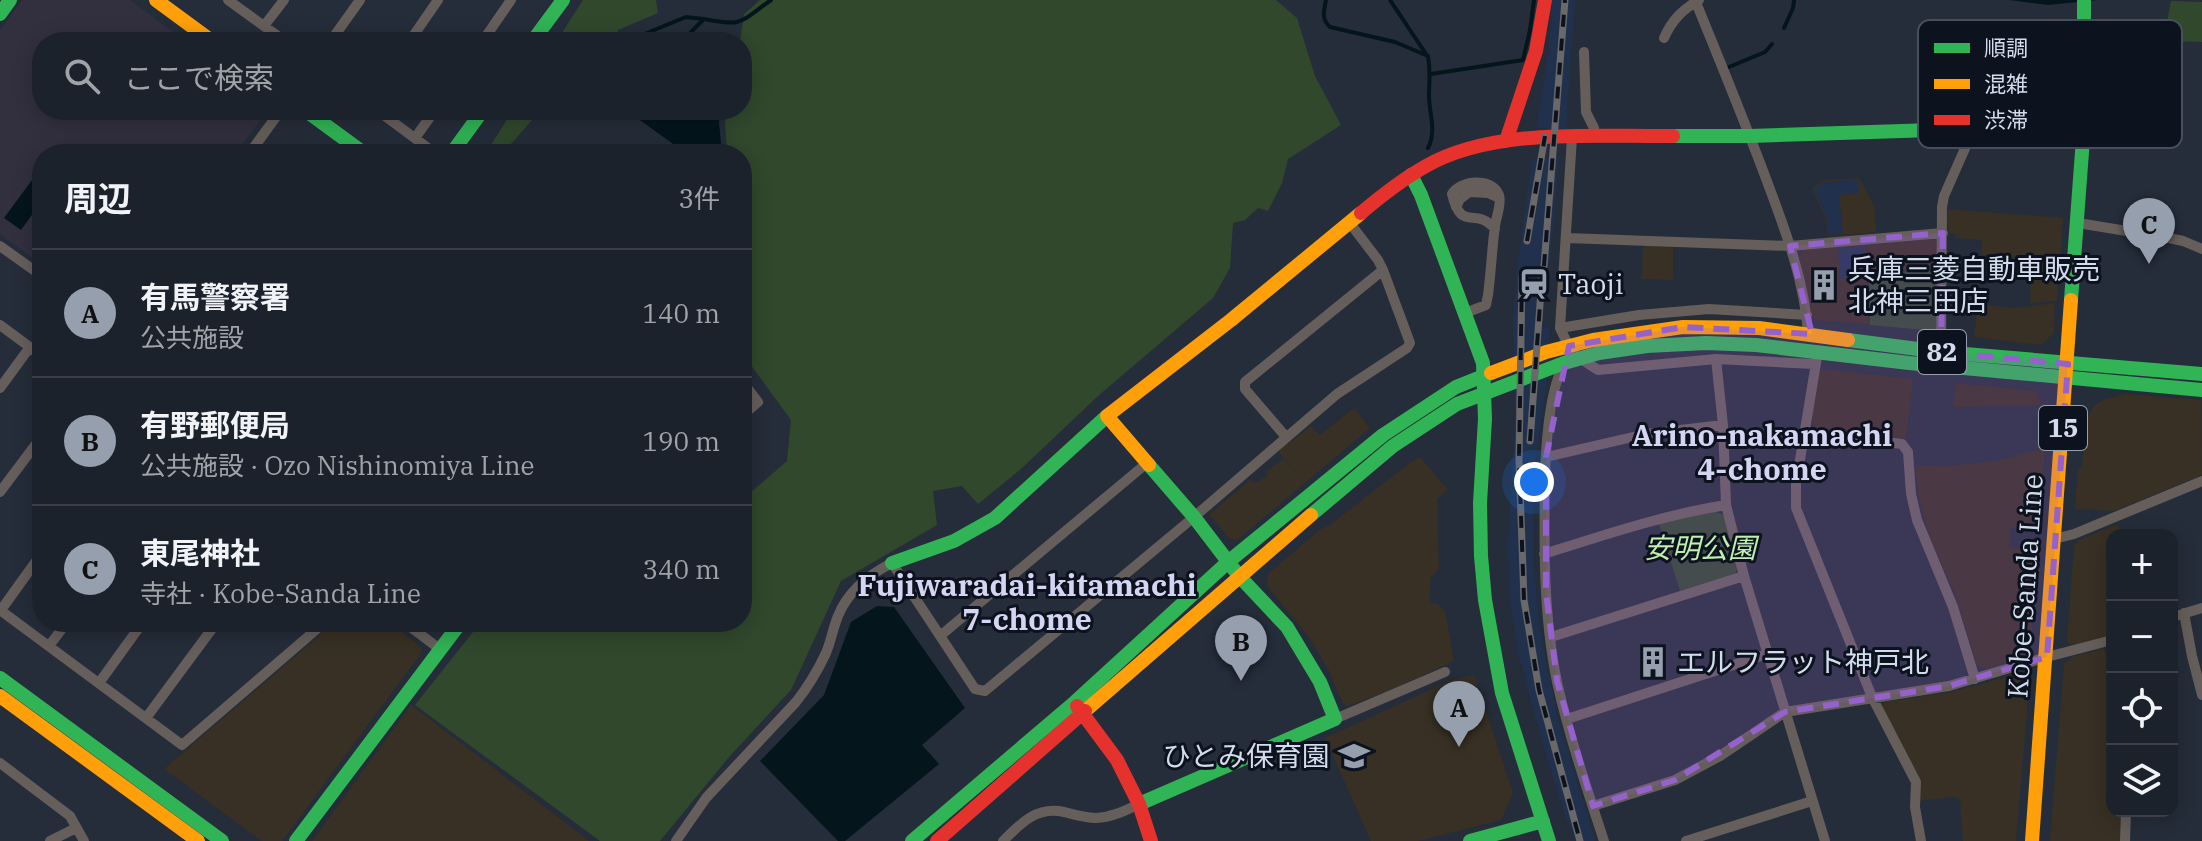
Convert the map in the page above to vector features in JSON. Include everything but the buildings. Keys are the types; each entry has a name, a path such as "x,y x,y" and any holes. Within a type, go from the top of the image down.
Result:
{"street":[{"path":"0,14 10,0"},
{"path":"156,0 199,32"},
{"path":"228,0 272,32"},
{"path":"264,26 284,0"},
{"path":"337,32 360,0"},
{"path":"416,32 438,0"},
{"path":"489,32 511,0"},
{"path":"539,32 563,0"},
{"path":"1506,141 1536,51 1545,0"},
{"path":"1664,38 1680,13 1696,1 1790,246 1807,315 1808,334"},
{"path":"1584,52 1586,112 1594,128 1592,137"},
{"path":"256,144 274,120"},
{"path":"319,120 351,144"},
{"path":"391,120 423,144"},
{"path":"415,138 428,120"},
{"path":"458,144 476,120"},
{"path":"676,841 706,798 796,702 809,684 826,651 840,612 856,589 876,571 954,541 995,518 1107,416 1411,175 1447,156 1506,141 1918,130"},
{"path":"1572,137 1560,328 1572,353 1598,370 1716,359 1816,358 1796,484 1796,508 1872,697 1916,782 1915,807 1921,841"},
{"path":"1941,352 1941,218 1944,196 1965,148"},
{"name":"Kobe-Sanda Line","path":"2032,841 2083,148"},
{"path":"1411,175 1483,363 1485,384 1480,503 1485,600 1502,693 1549,841"},
{"path":"1465,313 1486,305 1500,200 1498,192 1492,187 1477,182 1456,187 1452,194 1458,213 1488,221 1495,229"},
{"path":"892,563 975,689 985,691 1337,394 1407,348 1410,343 1383,270 1349,222"},
{"path":"2078,223 2169,238 2202,249"},
{"path":"1567,238 1790,246 1943,233"},
{"path":"0,246 32,269"},
{"path":"1286,437 1245,389 1245,382 1383,270"},
{"path":"1560,328 1639,315 1709,309 1807,315"},
{"path":"0,325 30,347 0,388"},
{"name":"82","path":"937,841 1228,562 1383,435 1456,387 1557,349 1593,340 1759,328 2202,390"},
{"name":"82","path":"912,841 1079,708 1393,446 1457,404 1497,387 1599,353 1684,335 1756,345 1816,358 2068,371 2202,374"},
{"path":"1572,353 1559,375 1550,412 1544,554 1557,681 1604,841"},
{"path":"1716,359 1723,425 1726,505 1744,576 1825,841"},
{"path":"1107,416 1194,517 1239,576 1287,627 1320,682 1335,719"},
{"path":"1546,457 1646,434 1723,425"},
{"path":"1806,433 1902,444 1908,452 1911,494 1917,520 1953,607 1975,679"},
{"path":"0,492 32,449"},
{"path":"940,636 1147,463"},
{"path":"2054,539 2074,534 2202,481"},
{"path":"1544,554 1645,522 1726,505"},
{"path":"32,567 0,610 182,745 313,632"},
{"path":"1551,637 1744,576"},
{"path":"2178,615 2202,608"},
{"path":"2184,613 2202,695"},
{"path":"49,646 60,632"},
{"path":"99,683 136,632"},
{"path":"146,718 210,632"},
{"path":"417,632 441,650"},
{"path":"296,841 454,632"},
{"path":"1593,806 1675,780 1720,756 1785,712 1949,686 2106,643"},
{"path":"1567,719 1767,654"},
{"path":"1003,841 1024,820 1041,812 1051,810 1098,818 1115,815 1445,672"},
{"path":"0,678 222,841"},
{"path":"0,696 198,841"},
{"path":"1079,708 1117,760 1139,804 1151,841"},
{"path":"0,763 70,816 84,841"},
{"path":"1686,841 1812,801"},
{"path":"944,841 966,816"},
{"path":"2125,841 2126,817"},
{"path":"1470,841 1543,821"},
{"path":"50,841 76,828"}],"highlighted area":[{"path":"1943,233 1941,352 2068,364 2047,657 1949,686 1785,712 1675,780 1593,806 1557,681 1546,592 1546,457 1569,346 1683,327 1812,334 1790,246"}],"shaded area":[{"path":"22,0 130,0 173,32 32,32 32,120 260,120 242,144 32,144 32,258 0,234 0,30"},
{"path":"1552,0 1575,0 1566,129 1537,128 1549,48"},
{"path":"2009,0 2098,0 2048,5"},
{"path":"640,120 720,120 721,144 673,144"},
{"path":"1559,156 1550,264 1545,264 1541,328 1550,328 1547,380 1536,457 1534,571 1540,631 1557,715 1595,841 1576,841 1564,813 1518,652 1509,590 1516,278 1532,159"},
{"path":"1859,178 1874,205 1876,232 1828,236 1826,219 1812,189 1824,180"},
{"path":"1858,179 1859,193 1839,195 1843,234 1829,235 1827,218 1814,190 1824,182"},
{"path":"32,180 32,215 21,230 4,218"},
{"path":"1948,209 2063,218 2057,301 2030,303 2032,258 1982,255 1982,240 1956,238 1954,233 1950,234"},
{"path":"1934,239 1940,243 1939,268 1869,273 1868,245"},
{"path":"1865,245 1869,324 1815,320 1809,314 1799,256 1804,250"},
{"path":"1643,246 1673,246 1673,280 1642,279"},
{"path":"1863,246 1866,277 1840,279 1838,248"},
{"path":"2055,303 2054,333 2041,345 1974,337 1978,304 2014,308"},
{"path":"1822,369 1913,379 1906,439 1817,429 1812,422 1816,374"},
{"path":"1956,383 2037,391 2041,405 1953,407"},
{"path":"2128,394 2201,400 2202,475 2114,511 2075,509 2078,469 2082,468 2084,432 2090,412 2105,399"},
{"path":"1354,408 1370,428 1237,540 1230,539 1210,514 1250,480 1255,483 1268,475 1266,472 1283,459 1295,472 1278,451 1283,445 1311,426 1320,435"},
{"path":"2045,448 2039,530 2010,528 2009,548 2038,550 2030,651 2025,657 1984,669 1977,665 1956,596 1930,538 1919,499 1915,465 1947,466 1996,461"},
{"path":"1420,457 1448,490 1437,499 1439,568 1431,576 1429,603 1437,604 1445,611 1454,661 1348,706 1343,704 1328,669 1308,636 1267,586 1268,574 1319,530"},
{"path":"2118,524 2120,529 2106,529 2106,637 2072,645 2067,641 2074,546 2079,540"},
{"path":"877,606 894,607 965,708 922,745 939,764 845,841 838,841 760,761 824,695 851,622"},
{"path":"323,632 402,632 421,647 422,652 282,841 262,841 164,769"},
{"path":"2106,651 2106,817 2122,817 2120,841 2050,841 2064,664 2072,657"},
{"path":"2024,672 2028,675 2027,711 2016,841 1963,841 1960,799 1919,801 1882,707 1885,702 1952,692"},
{"path":"1474,675 1513,793 1501,820 1418,841 1371,841 1325,738 1452,680"},
{"path":"411,705 589,841 312,841"}],"green space":[{"path":"583,0 656,0 658,13 618,32 562,32"},
{"path":"760,0 1276,0 1297,18 1315,76 1341,125 1288,159 1282,183 1268,211 1258,208 1245,220 1233,223 1230,268 1213,298 978,504 962,486 933,491 937,525 841,581 791,690 729,757 660,841 600,841 415,705 473,632 752,632 752,491 787,461 791,420 752,367 752,144 726,144 725,120 752,120 752,32 741,32 744,14"},
{"path":"2171,1 2202,2 2202,42 2182,41 2182,20 2167,20"},
{"path":"507,120 532,120 511,144 491,144"},
{"path":"1936,270 1936,331 1870,325 1869,275"},
{"name":"安明公園","path":"1713,511 1724,515 1738,567 1735,574 1680,591 1659,524"}],"waterway":[{"path":"691,32 704,19 740,21 771,0"},
{"path":"1326,0 1324,18 1330,27 1395,42 1428,56 1432,129 1428,148"},
{"path":"1390,0 1426,54"},
{"path":"1431,74 1523,60 1534,0"},
{"path":"1784,28 1794,0"},
{"path":"649,32 686,17 704,19"},
{"path":"1729,67 1765,52 1772,44"}],"railway":[{"path":"1544,266 1565,0"},
{"path":"1527,241 1545,136"},
{"path":"1522,276 1519,460 1524,600 1539,690 1580,841"},
{"path":"1530,441 1542,277"}],"traffic: fast":[{"path":"0,14 10,0"},
{"path":"539,32 563,0"},
{"path":"2084,0 2084,20"},
{"path":"319,120 351,144"},
{"path":"458,144 476,120"},
{"path":"1673,136 1918,130"},
{"path":"2071,300 2082,148"},
{"path":"1411,175 1483,363 1485,419 1480,503 1485,600 1502,693 1549,841"},
{"path":"1848,340 1941,352 2202,374"},
{"path":"1311,515 1393,446 1457,404 1564,363 1599,353 1647,346 1706,343 1756,345 1909,363 2202,390"},
{"path":"912,841 1075,702 1228,562 1383,435 1456,387 1491,373"},
{"path":"892,563 954,541 995,518 1107,416"},
{"path":"1139,804 1335,719 1320,682 1287,627 1239,576 1149,465"},
{"path":"296,841 453,632"},
{"path":"0,678 222,841"},
{"path":"1470,841 1543,821"}],"traffic: slow":[{"path":"156,0 199,32"},
{"path":"1149,465 1107,416 1231,320 1361,213"},
{"path":"2032,841 2071,300"},
{"path":"1491,373 1546,352 1593,340 1683,327 1759,328 1848,340"},
{"path":"1085,711 1311,515"},
{"path":"0,696 198,841"}],"traffic: jam":[{"path":"1506,141 1536,51 1545,0"},
{"path":"1361,213 1426,166 1482,145 1546,137 1673,136"},
{"path":"1077,706 1117,760 1139,804 1151,841"},
{"path":"937,841 1085,711"}],"place":[{"name":"東尾神社","path":"2149,264"},
{"name":"Taoji","path":"1534,284"},
{"name":"兵庫三菱自動車販売 北神三田店","path":"1824,285"},
{"name":"エルフラット神戸北","path":"1653,662"},
{"name":"有野郵便局","path":"1241,681"},
{"name":"有馬警察署","path":"1459,747"},
{"name":"ひとみ保育園","path":"1354,756"}],"district":[{"name":"Arino-nakamachi 4-chome","path":"1762,453"},
{"name":"Fujiwaradai-kitamachi 7-chome","path":"1027,603"}]}
